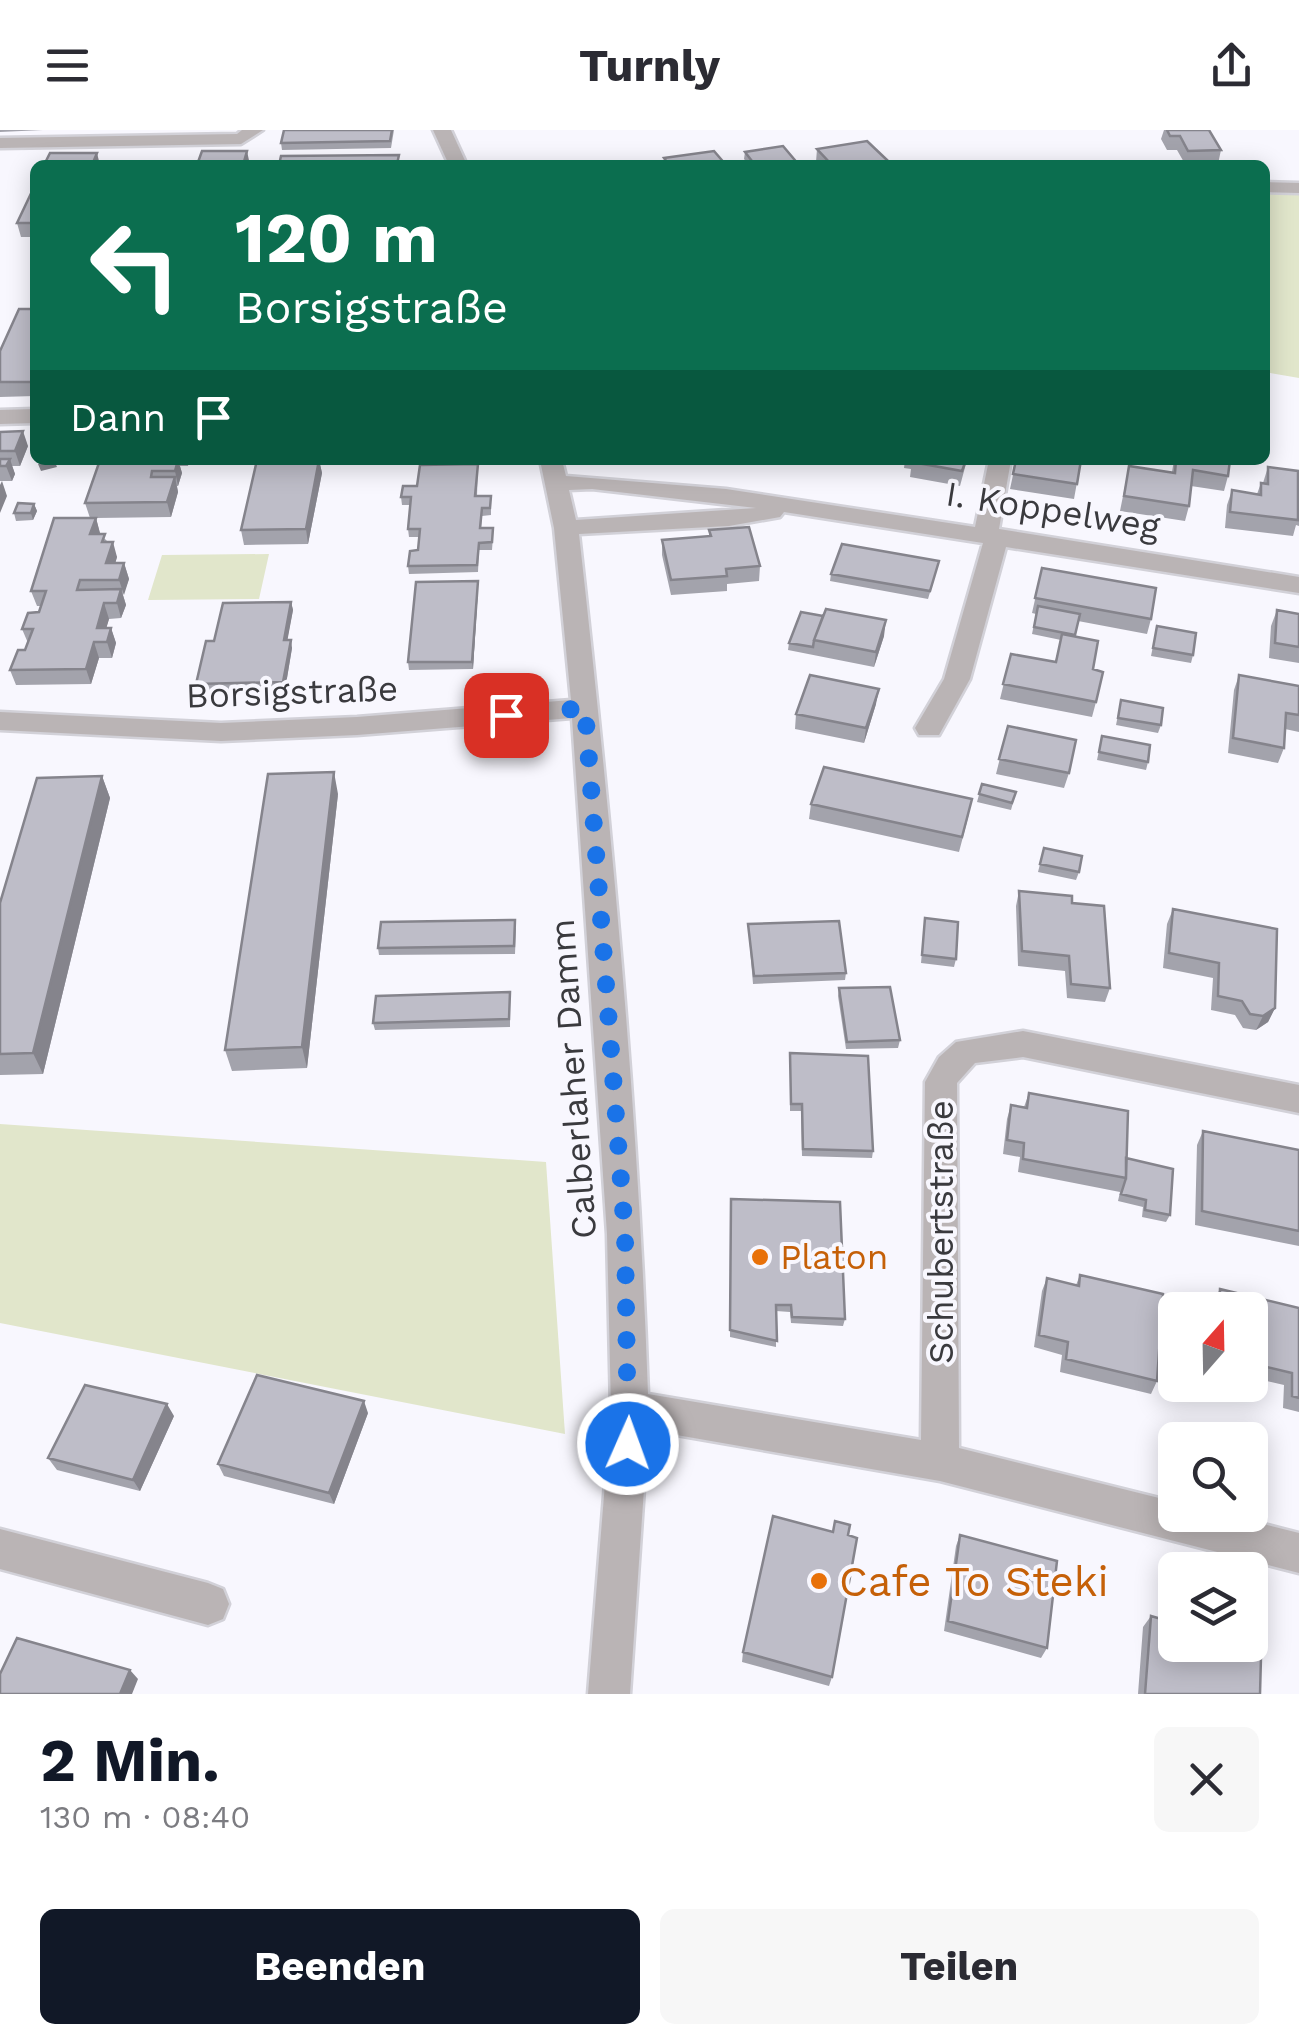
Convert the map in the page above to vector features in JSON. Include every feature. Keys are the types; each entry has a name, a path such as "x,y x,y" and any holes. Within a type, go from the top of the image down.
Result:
{"street":[{"path":"0,143 241,139 254,130"},
{"path":"442,130 456,160"},
{"path":"1270,187 1299,188"},
{"path":"0,417 30,416"},
{"path":"929,728 957,680 991,535 999,465"},
{"name":"I. Koppelweg","path":"553,472 592,482 699,493 991,535 1299,585"},
{"name":"Calberlaher Damm","path":"553,472 566,528 585,708 625,1234 630,1409 610,1694"},
{"name":"I. Koppelweg","path":"566,528 729,519 795,509"},
{"name":"Borsigstraße","path":"0,721 106,730 220,732 408,723 585,708"},
{"name":"Schubertstraße","path":"940,1462 941,1082 950,1066 968,1051 1023,1044 1299,1099"},
{"path":"630,1409 940,1462 1299,1553"},
{"path":"0,1548 208,1604"}],"green space":[{"path":"1270,187 1299,188 1299,378 1270,373"},
{"path":"269,554 259,599 148,600 162,555"},
{"path":"0,1124 546,1162 565,1434 0,1323"}],"building":[{"path":"284,130 392,130 390,141 281,143"},
{"path":"1167,130 1209,130 1221,150 1188,151 1180,136 1170,136"},
{"path":"867,141 887,160 827,160 817,149"},
{"path":"783,146 795,160 751,160 745,152"},
{"path":"202,151 247,151 244,160 199,160"},
{"path":"714,151 722,160 665,160"},
{"path":"50,153 97,153 94,160 46,160"},
{"path":"399,155 398,160 280,160 281,156"},
{"path":"30,196 30,223 17,223"},
{"path":"19,309 30,309 30,382 0,382 0,351"},
{"path":"23,431 15,451 0,451 0,432"},
{"path":"98,465 177,465 175,471 152,471 151,477 175,477 167,502 85,503"},
{"path":"256,465 318,465 306,529 241,530"},
{"path":"420,465 478,465 475,496 491,496 490,508 482,508 480,528 493,528 492,542 479,543 477,565 408,566 410,551 418,550 420,529 408,529 411,497 401,497 403,486 417,486"},
{"path":"929,465 964,465 962,471"},
{"path":"1015,465 1080,465 1077,484 1013,474"},
{"path":"1176,465 1229,465 1228,476 1193,470 1189,506 1124,496 1129,466 1175,473"},
{"path":"1268,467 1298,471 1298,520 1230,512 1232,490 1261,495 1261,483 1268,484"},
{"path":"18,503 34,504 31,513 14,513"},
{"path":"54,518 96,518 90,534 105,534 102,542 113,542 106,563 124,563 119,580 80,580 77,590 121,589 117,603 104,603 97,628 111,628 107,642 94,642 86,669 10,670 18,650 25,650 33,629 22,629 28,613 39,612 46,591 31,591"},
{"path":"749,527 760,566 726,569 727,576 671,580 662,540 711,536 709,530"},
{"path":"842,544 939,561 930,591 831,574"},
{"path":"1042,568 1156,588 1151,619 1035,598"},
{"path":"478,581 472,662 408,662 416,582"},
{"path":"291,602 284,640 291,640 283,682 196,684 206,641 214,641 223,603"},
{"path":"1038,606 1080,614 1075,635 1034,627"},
{"path":"826,609 886,620 876,652 814,640"},
{"path":"1277,610 1299,614 1299,647 1275,643"},
{"path":"801,612 823,616 813,647 789,643"},
{"path":"1157,626 1196,633 1193,655 1153,648"},
{"path":"1062,634 1098,641 1093,669 1103,672 1096,702 1003,684 1011,654 1056,662"},
{"path":"810,675 879,689 866,728 796,714"},
{"path":"1239,675 1299,686 1299,715 1286,713 1284,748 1233,738"},
{"path":"1121,700 1163,708 1161,725 1118,718"},
{"path":"1008,726 1076,740 1069,773 999,759"},
{"path":"1102,736 1150,745 1148,762 1099,752"},
{"path":"824,767 972,799 962,837 811,804"},
{"path":"334,772 302,1047 225,1050 268,774"},
{"path":"102,776 33,1053 0,1054 0,903 37,778"},
{"path":"982,784 1016,792 1012,803 979,794"},
{"path":"1044,848 1082,856 1079,872 1040,864"},
{"path":"1019,891 1072,896 1072,903 1104,906 1110,988 1071,984 1069,956 1022,951"},
{"path":"1173,909 1277,929 1275,1008 1263,1016 1250,1014 1242,1001 1218,996 1219,963 1169,953"},
{"path":"925,918 958,922 956,959 922,955"},
{"path":"515,920 514,946 378,948 381,922"},
{"path":"839,921 846,973 754,976 748,924"},
{"path":"890,987 900,1040 847,1042 839,988"},
{"path":"510,992 509,1019 373,1023 376,996"},
{"path":"790,1053 868,1056 873,1151 803,1149 802,1104 791,1104"},
{"path":"1029,1093 1128,1111 1126,1178 1023,1159 1024,1143 1007,1140 1011,1105 1027,1108"},
{"path":"1203,1131 1299,1150 1299,1231 1202,1211"},
{"path":"1126,1158 1173,1169 1170,1215 1145,1210 1146,1200 1121,1194"},
{"path":"731,1199 840,1202 845,1319 792,1317 791,1305 776,1305 777,1341 730,1330"},
{"path":"1080,1275 1158,1293 1157,1381 1066,1359 1068,1342 1039,1335 1047,1278 1079,1286"},
{"path":"1268,1301 1299,1308 1299,1398 1292,1396 1292,1373 1268,1367"},
{"path":"257,1375 364,1401 329,1493 218,1464"},
{"path":"85,1385 167,1404 133,1480 48,1458"},
{"path":"773,1516 833,1532 835,1521 850,1525 848,1535 857,1538 832,1677 743,1652"},
{"path":"960,1535 1057,1561 1047,1648 948,1621"},
{"path":"1151,1616 1158,1618 1158,1662 1261,1662 1260,1694 1145,1694"},
{"path":"17,1638 130,1670 120,1694 0,1694 0,1674"}],"place":[{"name":"Platon","path":"760,1257"},
{"name":"Cafe To Steki","path":"819,1581"}],"route":[{"path":"506,715 585,708 625,1234 628,1444"}]}
